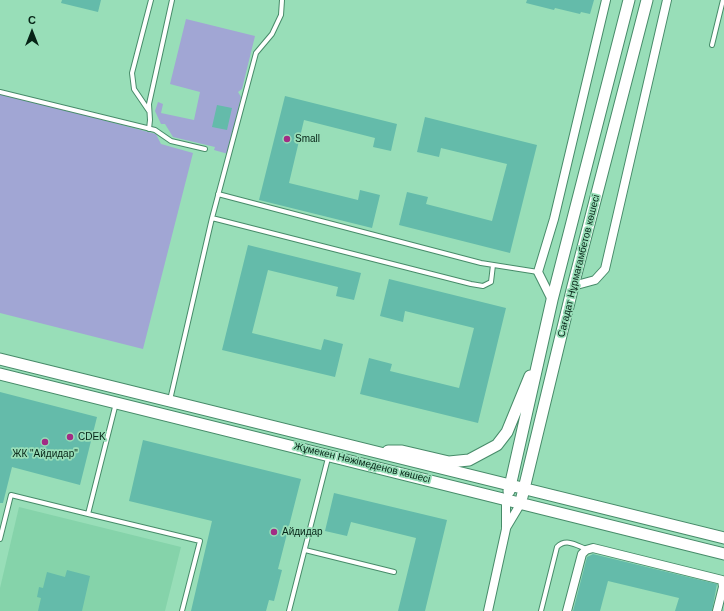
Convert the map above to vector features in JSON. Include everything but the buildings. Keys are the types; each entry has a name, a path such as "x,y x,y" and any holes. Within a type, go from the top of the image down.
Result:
{"main road":[{"name":"Сағадат Нұрмағамбетов көшесі","path":"506,499 547,327 552,300 629,0"},
{"name":"Сағадат Нұрмағамбетов көшесі","path":"521,503 523,489 573,286 647,0"},
{"path":"367,450 402,451 449,462 469,460 497,445 507,432 532,372 547,327"},
{"name":"Жұмекен Нәжімеденов көшесі","path":"0,359 724,538"},
{"name":"Жұмекен Нәжімеденов көшесі","path":"0,374 724,554"}],"street":[{"path":"552,300 538,272 554,219 606,0"},
{"path":"573,286 595,280 605,268 667,0"},
{"name":"Сағадат Нұрмағамбетов көшесі","path":"488,611 506,529 506,499"},
{"name":"Сағадат Нұрмағамбетов көшесі","path":"506,529 521,503"},
{"path":"567,611 582,554 586,550 593,548 722,580 723,587 717,611"}],"lane":[{"path":"149,112 134,89 132,73 152,0"},
{"path":"149,129 149,104 172,0"},
{"path":"170,400 212,218 256,53 272,34 282,15 282,0"},
{"path":"712,45 724,0"},
{"path":"0,92 155,130 171,141 205,149"},
{"path":"218,194 493,265 538,272"},
{"path":"212,218 471,284 483,286 491,282 493,265"},
{"path":"88,514 116,403"},
{"path":"289,611 329,455"},
{"path":"0,539 11,495 200,541 182,611"},
{"path":"541,611 557,547 561,544 569,542 586,550"},
{"path":"305,550 394,572"}],"shaded area":[{"path":"186,19 255,36 242,89 238,92 241,97 228,154 214,150 215,147 173,137 165,124 161,124 155,111 158,102 163,104 161,113 194,120 200,92 170,84"},
{"path":"0,93 156,134 161,144 193,153 143,349 0,313"},
{"path":"19,507 181,547 165,611 0,611 0,588"}],"place":[{"name":"Small","path":"287,139"},
{"name":"CDEK","path":"70,437"},
{"name":"ЖК \"Айдидар\"","path":"45,442"},
{"name":"Айдидар","path":"274,532"}]}
